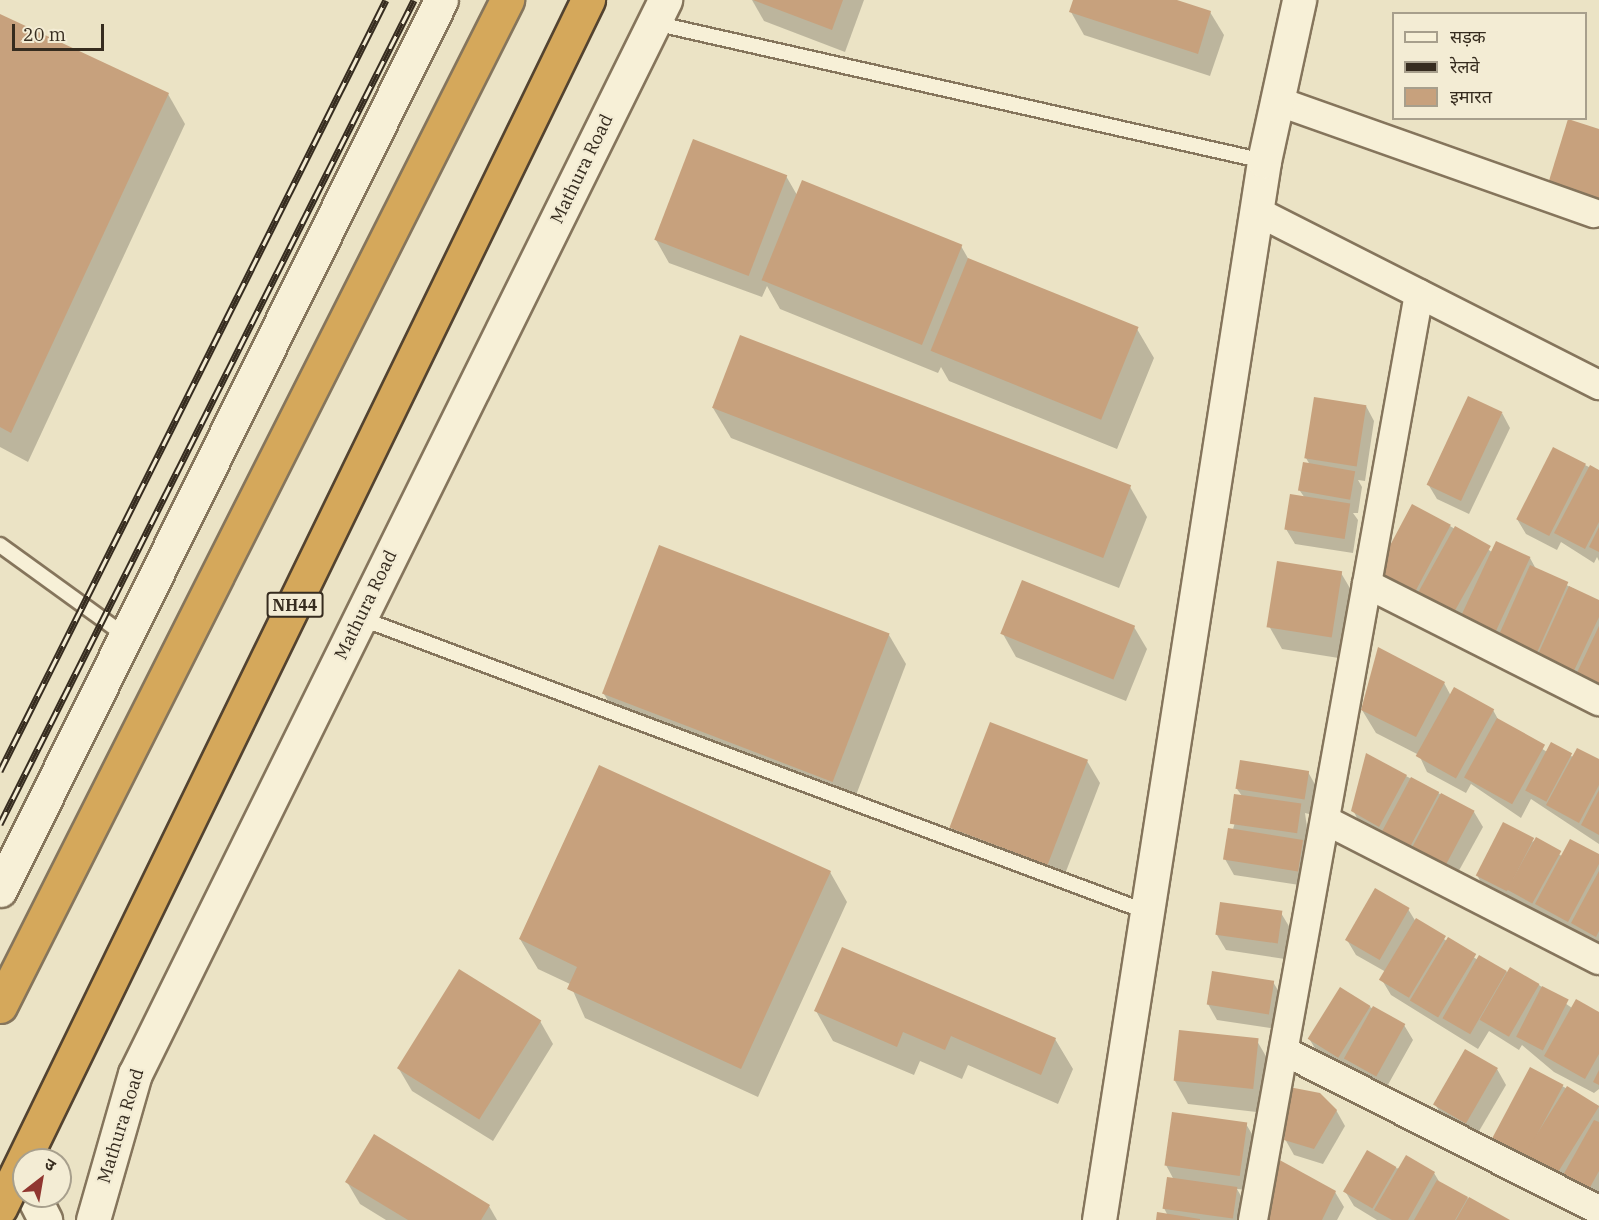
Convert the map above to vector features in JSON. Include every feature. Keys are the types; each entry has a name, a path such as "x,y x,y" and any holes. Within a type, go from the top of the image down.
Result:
{"highway":[{"path":"0,1005 507,0"},
{"name":"NH44","path":"0,1208 588,0"}],"main road":[{"path":"0,890 129,638 441,0"},
{"path":"1099,1220 1264,161 1299,0"},
{"name":"Mathura Road","path":"93,1220 135,1074 660,11"},
{"path":"0,1166 12,1176"}],"street":[{"path":"1277,101 1594,213"},
{"path":"1256,211 1599,385"},
{"path":"1253,1220 1286,1052 1419,294"},
{"path":"1367,584 1599,700"},
{"path":"1327,821 1599,960"},
{"path":"1286,1052 1599,1210"}],"lane":[{"path":"660,11 1264,161"},
{"path":"0,545 129,638"},
{"path":"360,618 1147,912"}],"building":[{"path":"753,0 843,0 832,30"},
{"path":"1073,0 1177,0 1211,11 1198,54 1069,12"},
{"path":"0,14 169,93 11,433 0,427"},
{"path":"1568,120 1599,129 1599,200 1548,184"},
{"path":"693,139 787,175 749,276 654,240"},
{"path":"802,180 962,245 922,345 762,280"},
{"path":"968,258 1139,327 1101,420 931,351"},
{"path":"740,335 1131,485 1103,558 712,408"},
{"path":"1468,396 1502,412 1461,501 1427,485"},
{"path":"1314,397 1366,405 1357,467 1304,458"},
{"path":"1553,447 1586,464 1549,536 1516,519"},
{"path":"1303,462 1355,471 1350,500 1298,491"},
{"path":"1590,465 1599,470 1599,522 1585,549 1554,533"},
{"path":"1290,494 1350,504 1345,539 1284,530"},
{"path":"1412,504 1451,525 1412,597 1374,576"},
{"path":"1455,526 1491,546 1452,616 1416,596"},
{"path":"1599,527 1599,552 1589,547"},
{"path":"1496,541 1530,557 1495,634 1460,618"},
{"path":"659,545 890,634 833,782 602,693"},
{"path":"1277,561 1342,571 1332,637 1267,627"},
{"path":"1530,565 1568,582 1535,656 1497,639"},
{"path":"1022,580 1135,626 1113,679 1000,634"},
{"path":"1569,586 1599,600 1599,617 1571,677 1535,661"},
{"path":"1599,626 1599,691 1574,679"},
{"path":"1378,647 1445,682 1416,737 1361,710"},
{"path":"1454,687 1494,709 1456,778 1416,756"},
{"path":"1497,718 1545,745 1512,804 1464,777"},
{"path":"990,722 1088,760 1048,865 950,827"},
{"path":"1551,742 1572,753 1546,802 1525,791"},
{"path":"1577,748 1599,759 1599,785 1579,823 1546,805"},
{"path":"1366,753 1407,775 1379,827 1351,811"},
{"path":"1240,760 1309,771 1305,800 1235,789"},
{"path":"599,765 831,871 741,1069 567,989 577,967 519,939"},
{"path":"1411,777 1439,792 1408,850 1380,835"},
{"path":"1599,790 1599,835 1581,825"},
{"path":"1441,793 1475,811 1443,870 1410,852"},
{"path":"1234,794 1301,803 1297,833 1230,824"},
{"path":"1503,822 1534,838 1507,891 1476,875"},
{"path":"1228,828 1303,840 1298,871 1223,860"},
{"path":"1536,837 1561,851 1532,904 1507,889"},
{"path":"1570,839 1599,854 1599,864 1568,922 1535,904"},
{"path":"1599,871 1599,931 1596,937 1571,923"},
{"path":"1375,888 1410,908 1380,960 1345,940"},
{"path":"1220,902 1282,911 1278,943 1215,935"},
{"path":"1416,918 1446,936 1409,998 1379,980"},
{"path":"1448,937 1476,954 1438,1017 1410,1000"},
{"path":"842,947 1056,1038 1041,1075 951,1036 945,1050 903,1032 897,1047 814,1011"},
{"path":"1479,955 1507,971 1470,1034 1442,1018"},
{"path":"1510,967 1539,984 1509,1037 1480,1020"},
{"path":"459,969 541,1020 479,1120 397,1068"},
{"path":"1212,971 1274,981 1269,1014 1207,1005"},
{"path":"1542,986 1569,1000 1543,1050 1516,1037"},
{"path":"1340,987 1371,1006 1338,1058 1308,1039"},
{"path":"1576,999 1599,1012 1599,1054 1585,1079 1544,1056"},
{"path":"1373,1006 1405,1024 1376,1076 1344,1058"},
{"path":"1179,1030 1259,1038 1253,1089 1174,1081"},
{"path":"1465,1049 1498,1068 1466,1123 1433,1104"},
{"path":"1530,1067 1564,1085 1525,1157 1492,1139"},
{"path":"1599,1070 1599,1085 1593,1082"},
{"path":"1567,1086 1599,1106 1555,1177 1523,1156"},
{"path":"1289,1087 1320,1093 1337,1110 1314,1149 1284,1140"},
{"path":"1172,1112 1247,1123 1240,1176 1164,1165"},
{"path":"1594,1120 1599,1122 1599,1171 1588,1191 1562,1177"},
{"path":"374,1134 490,1205 481,1220 408,1220 345,1182"},
{"path":"1367,1150 1396,1167 1372,1209 1343,1192"},
{"path":"1406,1155 1435,1172 1408,1220 1392,1220 1374,1210"},
{"path":"1276,1158 1336,1191 1322,1220 1266,1220"},
{"path":"1167,1177 1237,1187 1233,1219 1163,1209"},
{"path":"1437,1180 1468,1197 1455,1220 1414,1220"},
{"path":"1469,1197 1510,1220 1456,1220"},
{"path":"1157,1212 1200,1219 1200,1220 1156,1220"}],"railway":[{"path":"0,771 386,0"},
{"path":"0,824 414,0"}]}
